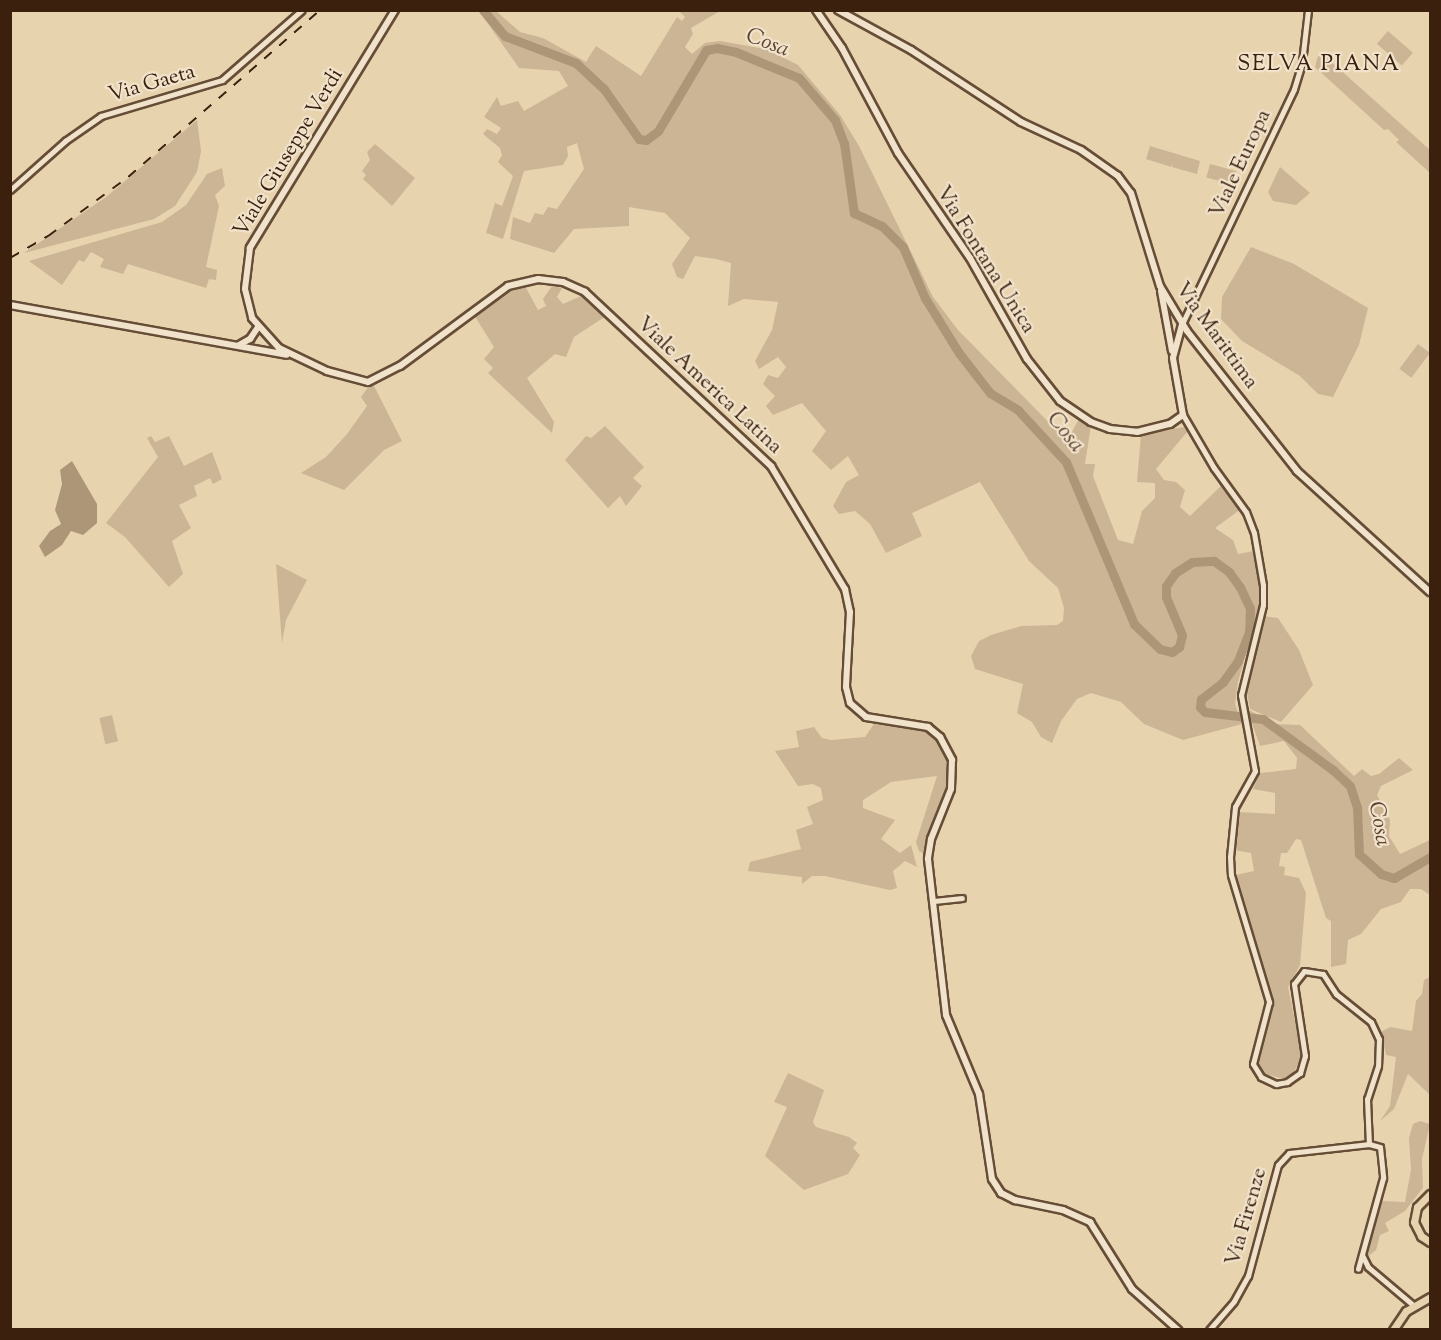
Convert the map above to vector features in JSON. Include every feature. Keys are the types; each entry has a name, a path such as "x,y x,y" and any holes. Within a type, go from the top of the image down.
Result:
{"main road":[{"name":"Viale Giuseppe Verdi","path":"258,327 248,308 245,289 250,248 395,10"},
{"name":"Via Marittima","path":"838,10 911,50 1021,122 1081,150 1113,172 1131,193 1160,286 1182,324 1297,471 1431,592"},
{"name":"Via Fontana Unica","path":"822,14 898,153 970,258 1027,359 1051,394 1091,422 1128,432 1153,429 1183,415"},
{"name":"Viale America Latina","path":"258,327 269,340 296,357 368,382 400,366 508,286 551,280 585,292 771,466 847,596 850,630 846,687 853,708 866,717 928,727 946,746 952,760 951,789 929,850 946,1016 979,1094 992,1179 1001,1193 1015,1200 1064,1210 1090,1222 1132,1289 1178,1329"},
{"path":"1160,286 1183,415"},
{"path":"10,305 296,357"},
{"path":"1173,358 1182,324"},
{"path":"238,345 247,341 258,327"},
{"path":"260,349 267,347 269,340"},
{"path":"1431,1194 1417,1207 1414,1222 1421,1236 1431,1242"},
{"path":"1393,1329 1413,1305 1431,1297"}],"street":[{"name":"Via Gaeta","path":"10,190 65,141 101,116 222,80 302,10"},
{"name":"Viale Europa","path":"1182,324 1294,89 1302,65 1308,10"},
{"path":"1183,415 1214,468 1246,512 1254,533 1263,605 1241,695 1255,771 1235,807 1230,856 1232,875 1269,1002 1253,1064 1262,1077 1276,1084 1287,1082 1300,1073 1305,1056 1293,984 1304,971 1323,974 1336,994 1371,1022 1379,1039 1379,1060 1367,1099 1369,1144 1380,1147 1383,1174 1358,1269"},
{"path":"934,901 962,898"},
{"name":"Via Firenze","path":"1210,1328 1234,1301 1248,1276 1283,1157 1299,1150 1369,1144"},
{"path":"1362,1251 1368,1268 1413,1305"}],"shaded area":[{"path":"479,11 496,11 520,32 543,38 586,62 596,46 641,76 677,17 682,21 685,17 679,11 720,11 691,28 693,34 685,47 692,54 705,43 720,41 766,49 798,65 840,115 859,146 933,297 958,330 1067,441 1079,419 1091,425 1085,464 1095,464 1093,476 1118,540 1133,544 1142,511 1155,498 1155,483 1137,482 1141,435 1184,427 1187,432 1156,469 1164,480 1176,482 1185,490 1180,507 1190,516 1222,485 1241,509 1215,528 1233,540 1238,554 1254,551 1261,599 1238,682 1235,704 1242,724 1183,740 1144,724 1121,702 1091,693 1077,699 1061,721 1052,743 1041,737 1032,722 1017,713 1023,684 975,669 971,656 979,641 991,635 1021,626 1057,625 1063,621 1064,608 1058,588 1029,561 980,482 912,513 922,536 886,553 870,524 855,511 839,514 833,506 846,482 859,475 848,456 831,470 812,451 826,431 802,403 773,415 766,406 775,396 763,384 768,375 778,378 786,367 778,357 759,369 755,361 772,330 778,302 744,299 728,306 731,263 716,259 695,256 683,279 677,277 672,264 690,238 665,213 629,207 629,226 574,229 554,253 510,239 513,217 530,223 535,213 543,215 548,207 557,209 584,169 577,143 567,147 568,156 563,165 524,171 503,239 486,233 495,203 502,206 513,176 498,162 502,155 500,148 483,134 487,129 497,134 501,128 484,117 497,97 501,106 518,101 524,111 568,86 559,71 519,68"},
{"path":"1388,31 1413,53 1402,65 1377,44"},
{"path":"1318,56 1327,58 1430,150 1430,173 1396,142 1399,140 1388,129 1384,130 1315,67"},
{"path":"197,120 201,151 197,172 175,206 154,219 24,253 106,197"},
{"path":"375,144 415,178 392,206 363,179 366,175 362,171 370,160 367,152"},
{"path":"1150,146 1200,161 1197,174 1172,167 1173,163 1171,167 1146,159"},
{"path":"1210,164 1236,171 1232,185 1206,178"},
{"path":"1280,167 1310,193 1296,205 1273,201 1268,192"},
{"path":"222,168 225,186 215,195 219,206 206,267 217,270 216,280 209,279 206,288 128,264 123,274 100,267 104,259 91,252 84,262 79,260 62,285 29,261 162,222 186,205 207,174"},
{"path":"1251,247 1294,264 1368,308 1359,345 1333,397 1318,394 1300,376 1242,341 1221,319 1222,297"},
{"path":"525,286 538,310 546,306 543,299 552,286 562,288 557,297 563,304 581,296 606,316 574,337 566,357 555,354 527,378 554,422 552,433 488,373 493,368 484,359 494,347 474,315 501,295"},
{"path":"1418,344 1430,353 1411,378 1399,369"},
{"path":"369,386 374,386 402,441 384,450 344,490 301,473 326,457 347,434 367,406 361,397"},
{"path":"605,426 644,467 633,478 642,486 626,506 620,496 608,508 565,460 586,436 591,438"},
{"path":"151,436 155,442 169,436 184,466 212,452 222,479 213,484 210,478 194,486 197,496 179,505 191,528 172,541 183,574 169,587 125,537 106,523 158,457 147,438"},
{"path":"72,461 97,504 97,523 83,535 71,531 62,545 45,557 39,546 50,531 61,524 55,510 62,484 60,470"},
{"path":"276,564 307,580 286,620 282,643"},
{"path":"1263,616 1278,618 1299,650 1313,685 1281,722 1250,709 1246,688"},
{"path":"1247,709 1275,724 1300,725 1354,776 1362,769 1371,776 1379,774 1399,758 1413,770 1381,786 1377,795 1390,820 1389,836 1400,854 1430,840 1430,895 1421,889 1410,889 1401,902 1381,909 1361,934 1348,940 1346,964 1331,967 1331,921 1326,918 1301,840 1296,839 1287,853 1281,853 1279,866 1285,867 1284,875 1299,878 1306,893 1300,965 1288,987 1302,1056 1293,1074 1284,1079 1265,1074 1259,1066 1257,1054 1272,1006 1271,995 1236,875 1254,871 1251,853 1234,850 1238,812 1275,814 1275,793 1253,789 1260,773 1296,769 1297,758 1284,741 1260,746"},
{"path":"112,715 118,741 105,744 99,718"},
{"path":"874,724 930,731 948,757 949,783 926,855 919,851 916,842 937,776 891,782 863,800 863,808 895,820 881,839 900,853 911,845 917,867 905,861 893,871 897,888 890,890 825,876 812,876 802,884 802,877 748,871 750,862 801,849 796,830 813,824 807,807 823,800 821,788 813,784 798,786 775,751 799,747 796,731 814,727 822,738 831,740 865,737"},
{"path":"1430,977 1430,1095 1408,1074 1394,1109 1380,1121 1390,1106 1396,1057 1386,1055 1381,1032 1390,1027 1412,1031 1416,1001 1422,994 1424,980"},
{"path":"788,1073 824,1090 813,1122 816,1127 849,1137 857,1143 853,1148 860,1155 848,1174 804,1190 765,1156 787,1107 774,1102"},
{"path":"1420,1121 1430,1124 1422,1159 1423,1188 1405,1211 1385,1223 1389,1231 1380,1235 1376,1250 1367,1257 1380,1201 1405,1202 1411,1170 1409,1138 1413,1124"}],"waterway":[{"name":"Cosa","path":"483,10 505,36 576,63 604,89 639,139 646,140 658,131 706,50 717,48 736,52 799,78 835,120 844,143 854,213 882,226 903,247 925,298 959,353 990,393 1018,410 1066,462 1134,624 1160,649 1172,652 1179,647 1182,635 1166,597 1166,586 1175,573 1192,562 1214,561 1229,572 1240,587 1250,608 1249,632 1238,661 1223,682 1201,699 1200,707 1205,712 1263,719 1333,770 1350,786 1357,807 1359,854 1381,874 1394,878 1430,857"}],"railway":[{"path":"10,258 48,236 128,177 320,10"}],"district":[{"name":"SELVA PIANA","path":"1319,66"}]}
